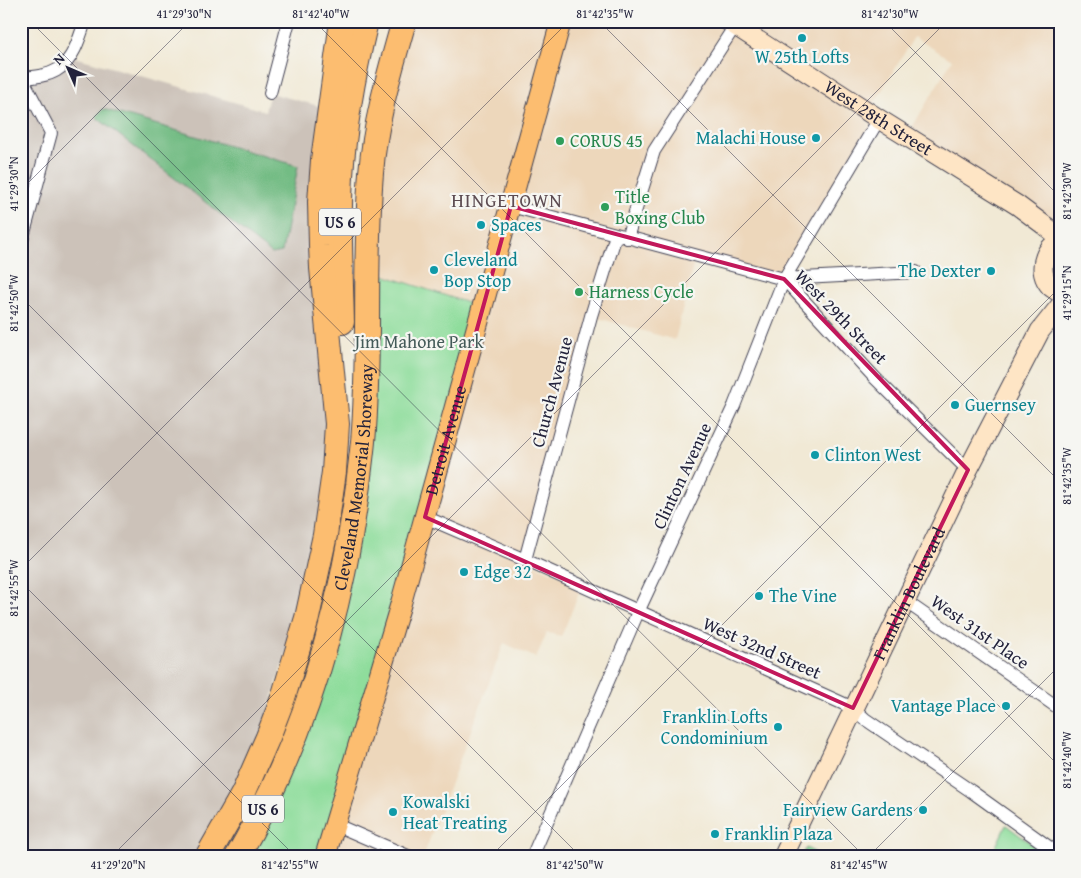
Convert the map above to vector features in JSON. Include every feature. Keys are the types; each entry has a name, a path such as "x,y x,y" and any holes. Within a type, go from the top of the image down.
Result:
{"highway":[{"name":"Cleveland Memorial Shoreway","path":"207,857 242,794 268,737 283,698 307,618 328,515 334,472 337,424 322,268 320,202 323,160 342,21"},
{"name":"US 6","path":"337,424 343,348 340,217 342,160 352,83 366,21"},
{"name":"US 6","path":"366,363 351,290 350,188 353,146 359,108 381,21"},
{"name":"Cleveland Memorial Shoreway","path":"237,857 269,797 300,727 334,619 351,536 363,445 366,395 368,212 372,165 381,107 404,21"},
{"path":"194,857 242,794"}],"main road":[{"name":"Detroit Avenue","path":"325,857 401,603 561,21"}],"street":[{"path":"21,244 51,133 22,77 40,76 58,69 71,56 85,21"},
{"path":"270,92 290,21"},
{"name":"West 28th Street","path":"734,23 879,119 1017,205 1060,237"},
{"name":"Church Avenue","path":"525,560 590,316 654,151 734,23"},
{"name":"Clinton Avenue","path":"532,857 638,612 734,406 784,279 879,119"},
{"name":"West 29th Street","path":"511,206 784,279 875,378 968,470"},
{"path":"1029,214 1053,247 1042,265 1043,274 1054,289"},
{"path":"784,279 916,272"},
{"name":"Franklin Boulevard","path":"783,857 968,470 1040,331 1054,289"},
{"name":"Franklin Boulevard","path":"1040,331 1060,306"},
{"name":"West 32nd Street","path":"425,517 853,708 864,719 971,791 1060,855"},
{"name":"West 31st Place","path":"905,601 1060,709"},
{"path":"334,824 410,857"}],"highlighted area":[{"path":"511,206 784,279 968,470 853,708 425,517"}],"shaded area":[{"path":"404,21 1060,21 1060,237 907,136 952,60 914,37 869,112 879,119 784,279 695,258 675,340 591,316 525,560 582,586 561,637 547,632 536,658 504,643 423,857 325,857 482,308 368,270"},
{"path":"71,56 265,111 270,93 330,109 328,515 243,794 194,857 21,857 21,76 40,76"}],"green space":[{"path":"103,109 298,166 282,252 272,254 96,117"},
{"path":"1060,253 1060,282 1053,271 1053,264"},
{"name":"Jim Mahone Park","path":"368,270 483,308 325,857 237,857 249,836 347,557"},
{"path":"1006,825 1049,857 991,857"},
{"path":"806,848 824,857 802,857"}],"place":[{"name":"W 25th Lofts","path":"802,38"},
{"name":"Malachi House","path":"816,138"},
{"name":"CORUS 45","path":"560,141"},
{"name":"Title Boxing Club","path":"605,207"},
{"name":"Spaces","path":"481,225"},
{"name":"Cleveland Bop Stop","path":"434,270"},
{"name":"The Dexter","path":"991,271"},
{"name":"Harness Cycle","path":"579,292"},
{"name":"Guernsey","path":"955,405"},
{"name":"Clinton West","path":"815,455"},
{"name":"Edge 32","path":"464,572"},
{"name":"The Vine","path":"759,596"},
{"name":"Vantage Place","path":"1006,706"},
{"name":"Franklin Lofts Condominium","path":"778,727"},
{"name":"Fairview Gardens","path":"923,810"},
{"name":"Kowalski Heat Treating","path":"393,812"},
{"name":"Franklin Plaza","path":"715,834"}],"district":[{"name":"HINGETOWN","path":"507,200"}]}
